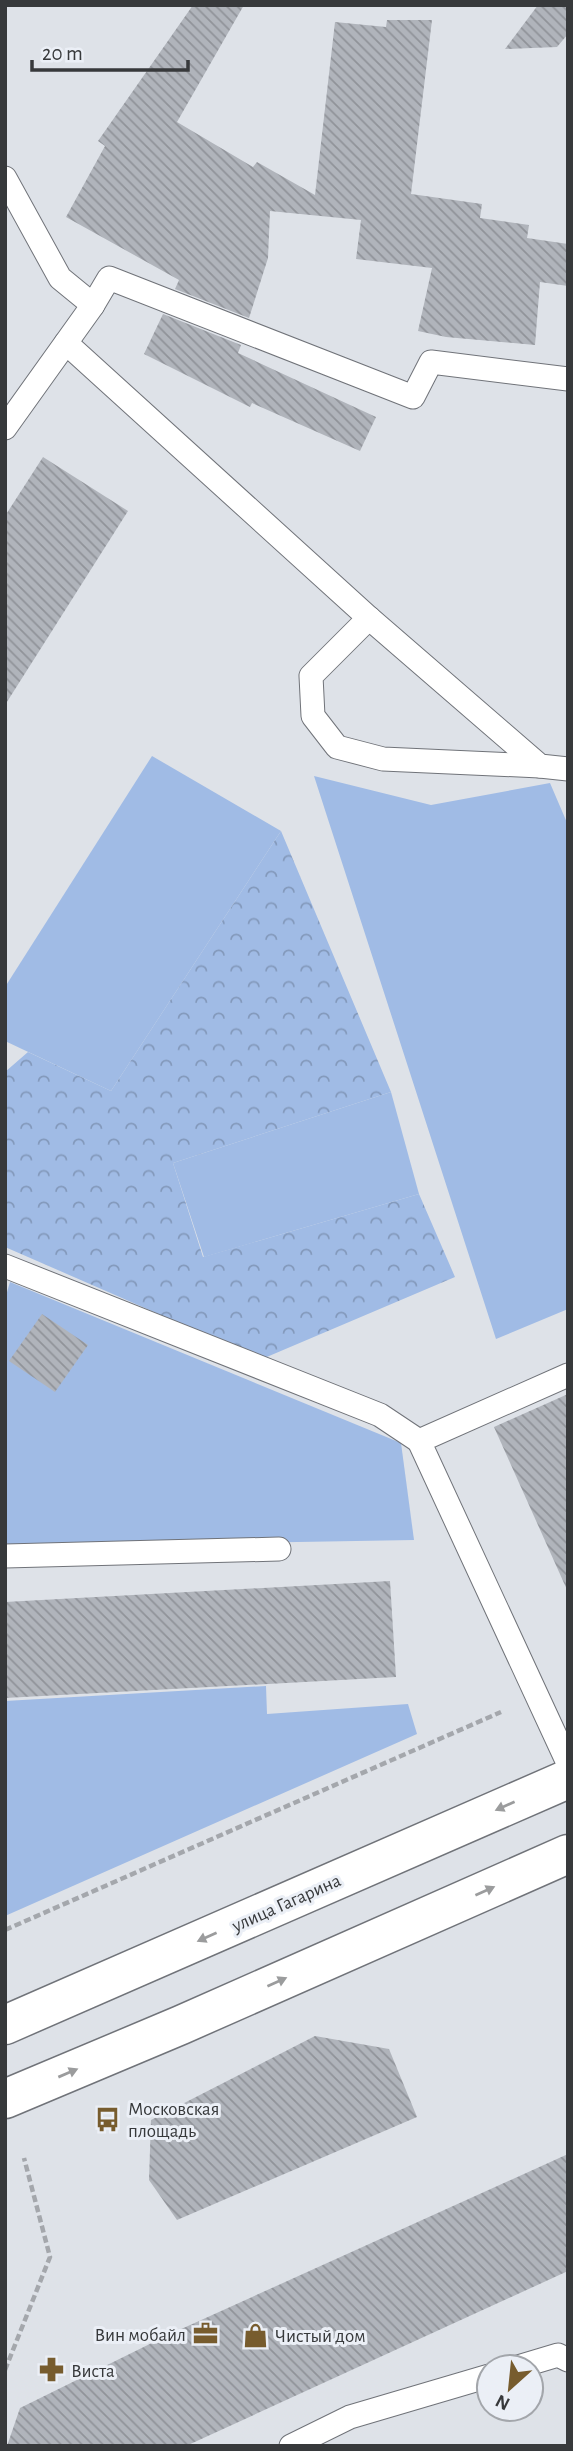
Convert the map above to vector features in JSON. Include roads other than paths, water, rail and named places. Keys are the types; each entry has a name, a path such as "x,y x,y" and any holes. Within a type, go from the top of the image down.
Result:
{"main road":[{"name":"улица Гагарина","path":"5,2025 568,1779"},
{"path":"5,2099 181,2025 568,1854"}],"lane":[{"path":"5,178 60,278 93,305"},
{"path":"5,428 93,305 109,278 412,397 430,362 568,379"},
{"path":"66,343 369,618 540,766"},
{"path":"369,618 311,676 313,716 337,747 383,759 568,769"},
{"path":"5,1266 380,1415 419,1441 568,1763"},
{"path":"419,1441 568,1375"},
{"path":"5,1556 279,1549"},
{"path":"545,2359 558,2355 568,2360"},
{"path":"291,2446 350,2417 475,2380"}],"place":[{"name":"Московская площадь","path":"108,2119"},
{"name":"Вин мобайл","path":"206,2334"},
{"name":"Чистый дом","path":"255,2335"},
{"name":"Виста","path":"51,2370"}]}
